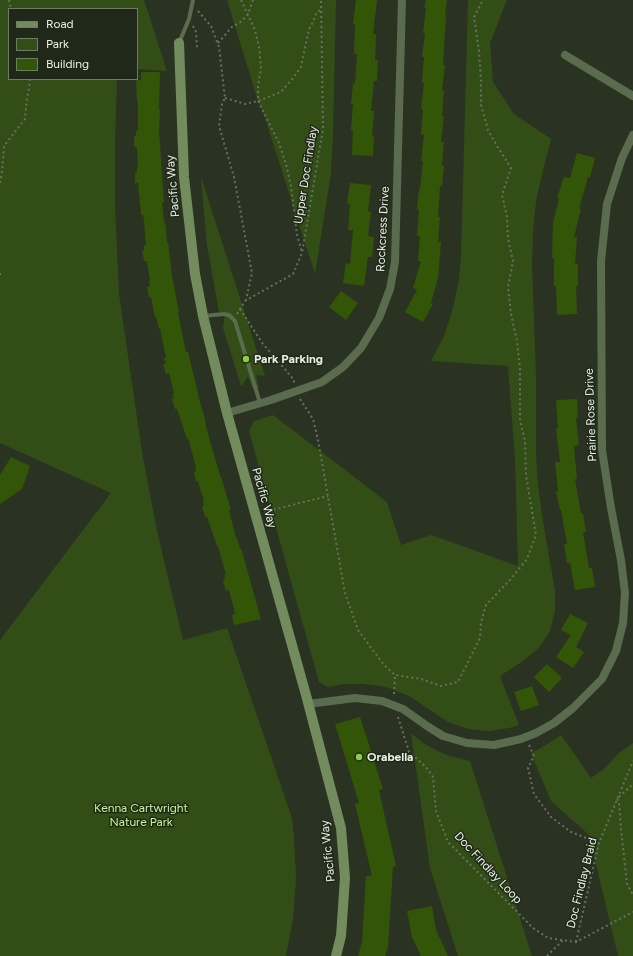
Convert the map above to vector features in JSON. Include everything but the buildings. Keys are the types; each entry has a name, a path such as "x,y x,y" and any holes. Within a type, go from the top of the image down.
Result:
{"street":[{"name":"Rockcress Drive","path":"227,413 260,404 322,382 343,367 361,348 379,318 390,289 395,262 402,0"},
{"name":"Pacific Way","path":"179,42 184,177 194,274 227,413 341,828 345,878 341,936 336,956"},
{"path":"565,55 633,96"},
{"name":"Prairie Rose Drive","path":"308,704 355,698 382,701 403,709 443,736 467,743 494,745 521,739 554,723 573,708 602,679 616,652 623,623 625,593 622,560 611,508 602,450 601,261 607,204 622,158 633,135"}],"lane":[{"path":"179,42 188,21 192,2"},
{"path":"203,316 224,314 229,315 235,320 260,404"}],"path":[{"path":"241,0 255,30 259,47 261,67 258,87 258,101 279,143 286,164 292,186 297,235 302,253"},
{"path":"218,43 232,27 242,21 248,14 253,0"},
{"name":"Upper Doc Findlay","path":"235,320 245,301 293,274 302,253 323,129 321,0"},
{"path":"240,309 263,344 294,380 296,392 313,419 345,593 358,630 384,665 395,675 421,679 441,686 458,682 480,638 481,622 486,606 527,559 536,535 526,475 524,441 520,420 520,369 508,287 513,261 508,238 507,217 502,195 511,168 488,130 481,105 479,51 474,18 483,0"},
{"path":"192,2 211,26 219,47 225,98 222,104 219,126 234,177 252,273 245,301"},
{"path":"225,98 245,104 258,101 281,92 301,67 309,29 316,14 321,9"},
{"path":"188,21 193,25 196,32 196,49"},
{"path":"0,183 4,146 24,119 30,80"},
{"path":"256,515 328,496"},
{"path":"394,694 395,675"},
{"name":"Doc Findlay Loop","path":"397,716 409,752 433,777 436,810 448,842 533,928 548,938 576,942"},
{"path":"529,745 534,756 528,768 534,794 551,816 571,832 600,843"},
{"name":"Doc Findlay Braid","path":"576,942 600,843 633,761"},
{"path":"633,784 618,799 627,884 633,896"},
{"path":"576,942 633,912"},
{"path":"547,956 563,940"}],"green space":[{"name":"Kenna Cartwright Nature Park","path":"0,0 144,0 167,71 138,69 138,8 8,8 8,80 117,80 115,207 119,294 142,452 157,531 183,640 227,628 292,818 296,878 293,919 286,956 0,956 0,640 111,493 0,443"},
{"path":"227,0 336,0 331,173 315,274 264,115 258,101"},
{"path":"468,0 507,0 490,43 493,82 514,114 551,139 536,201 532,265 538,485 555,591 555,611 550,631 539,648 523,661 500,676 519,725 489,731 469,729 450,723 411,697 382,686 342,684 328,687 319,682 249,431 254,421 273,415 387,502 401,545 431,535 518,566 515,459 508,366 431,361 444,336 453,308 459,280 461,257"},
{"path":"201,177 265,376 256,375 259,388 253,390 248,376 241,386 223,328 225,313 219,312 207,245"},
{"path":"411,733 423,743 440,752 470,761 532,956 458,956 430,868"},
{"path":"561,735 591,778 604,769 619,753 633,743 633,956 618,956 589,835 551,801 531,753"}],"place":[{"name":"Park Parking","path":"246,359"},
{"name":"Orabella","path":"359,757"}]}
